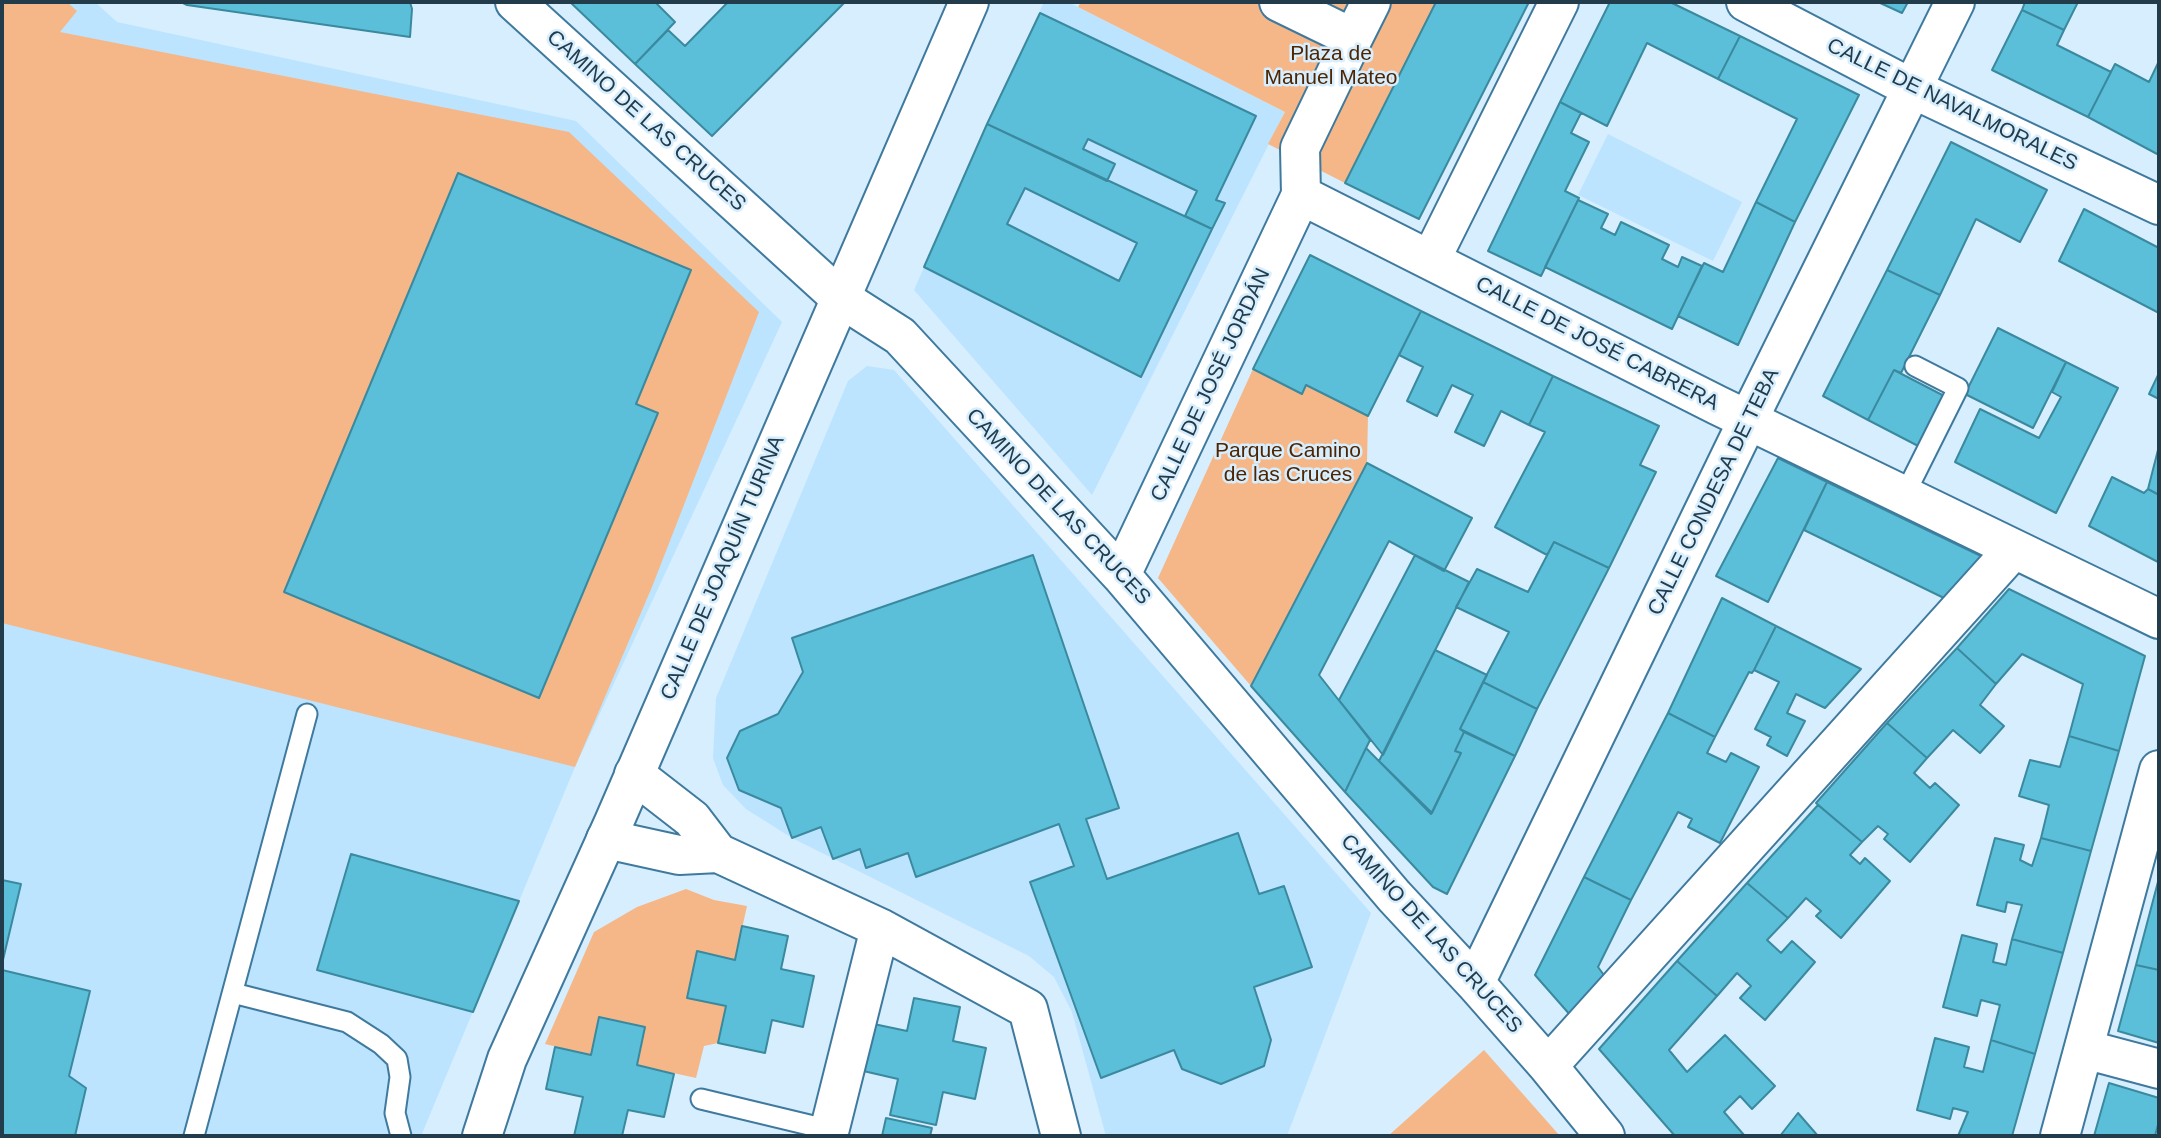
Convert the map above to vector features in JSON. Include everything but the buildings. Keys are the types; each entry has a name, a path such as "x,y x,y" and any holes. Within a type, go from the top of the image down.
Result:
{"street":[{"name":"CAMINO DE LAS CRUCES","path":"515,2 839,297 900,336 1121,575 1394,896 1548,1066 1605,1136"},
{"name":"CALLE DE JOAQUÍN TURINA","path":"482,1136 507,1059 606,839 968,2"},
{"path":"1279,2 1353,38"},
{"path":"1301,195 1300,148 1371,2"},
{"path":"1432,259 1559,2"},
{"name":"CALLE DE NAVALMORALES","path":"1746,2 1911,88 2159,205"},
{"name":"CALLE CONDESA DE TEBA","path":"1475,983 1748,420 1955,2"},
{"name":"CALLE DE JOSÉ CABRERA","path":"1301,195 1748,420 2159,620"},
{"name":"CALLE DE JOSÉ JORDÁN","path":"1121,575 1301,195"},
{"path":"1548,1066 2004,560"},
{"path":"2060,1136 2159,770"},
{"path":"634,774 692,819 718,853 880,928 1028,1009 1060,1136"},
{"path":"606,839 679,855 718,853"},
{"path":"829,1133 880,928"},
{"path":"2084,1048 2159,1069"}],"lane":[{"path":"1904,496 1958,388 1915,366"},
{"path":"194,1136 307,714"},
{"path":"233,993 347,1023 381,1044 397,1059 400,1076 396,1113 401,1136"},
{"path":"701,1099 829,1133"}],"shaded area":[{"path":"2,2 95,2 117,22 576,121 782,322 575,767 421,1136 2,1136"},
{"path":"1044,2 1068,2 1285,112 1092,495 914,290"},
{"path":"1608,134 1742,202 1713,261 1578,195"},
{"path":"867,366 894,370 1371,913 1287,1136 1106,1136 1072,1012 1054,977 1029,956 792,838 746,809 723,785 713,758 716,698 848,381"}],"green space":[{"path":"2,2 67,2 77,11 60,32 569,132 759,312 652,587 575,767 2,623"},
{"name":"Plaza de Manuel Mateo","path":"1081,2 1436,2 1345,183 1268,144 1285,112 1078,7"},
{"name":"Parque Camino de las Cruces","path":"1253,369 1302,394 1306,385 1368,416 1367,463 1251,686 1158,578"},
{"path":"686,889 714,900 747,906 735,960 697,952 688,998 726,1006 718,1043 704,1046 696,1078 637,1065 599,1017 591,1055 545,1044 594,932 637,907"},
{"path":"1484,1050 1560,1136 1388,1136"}]}
